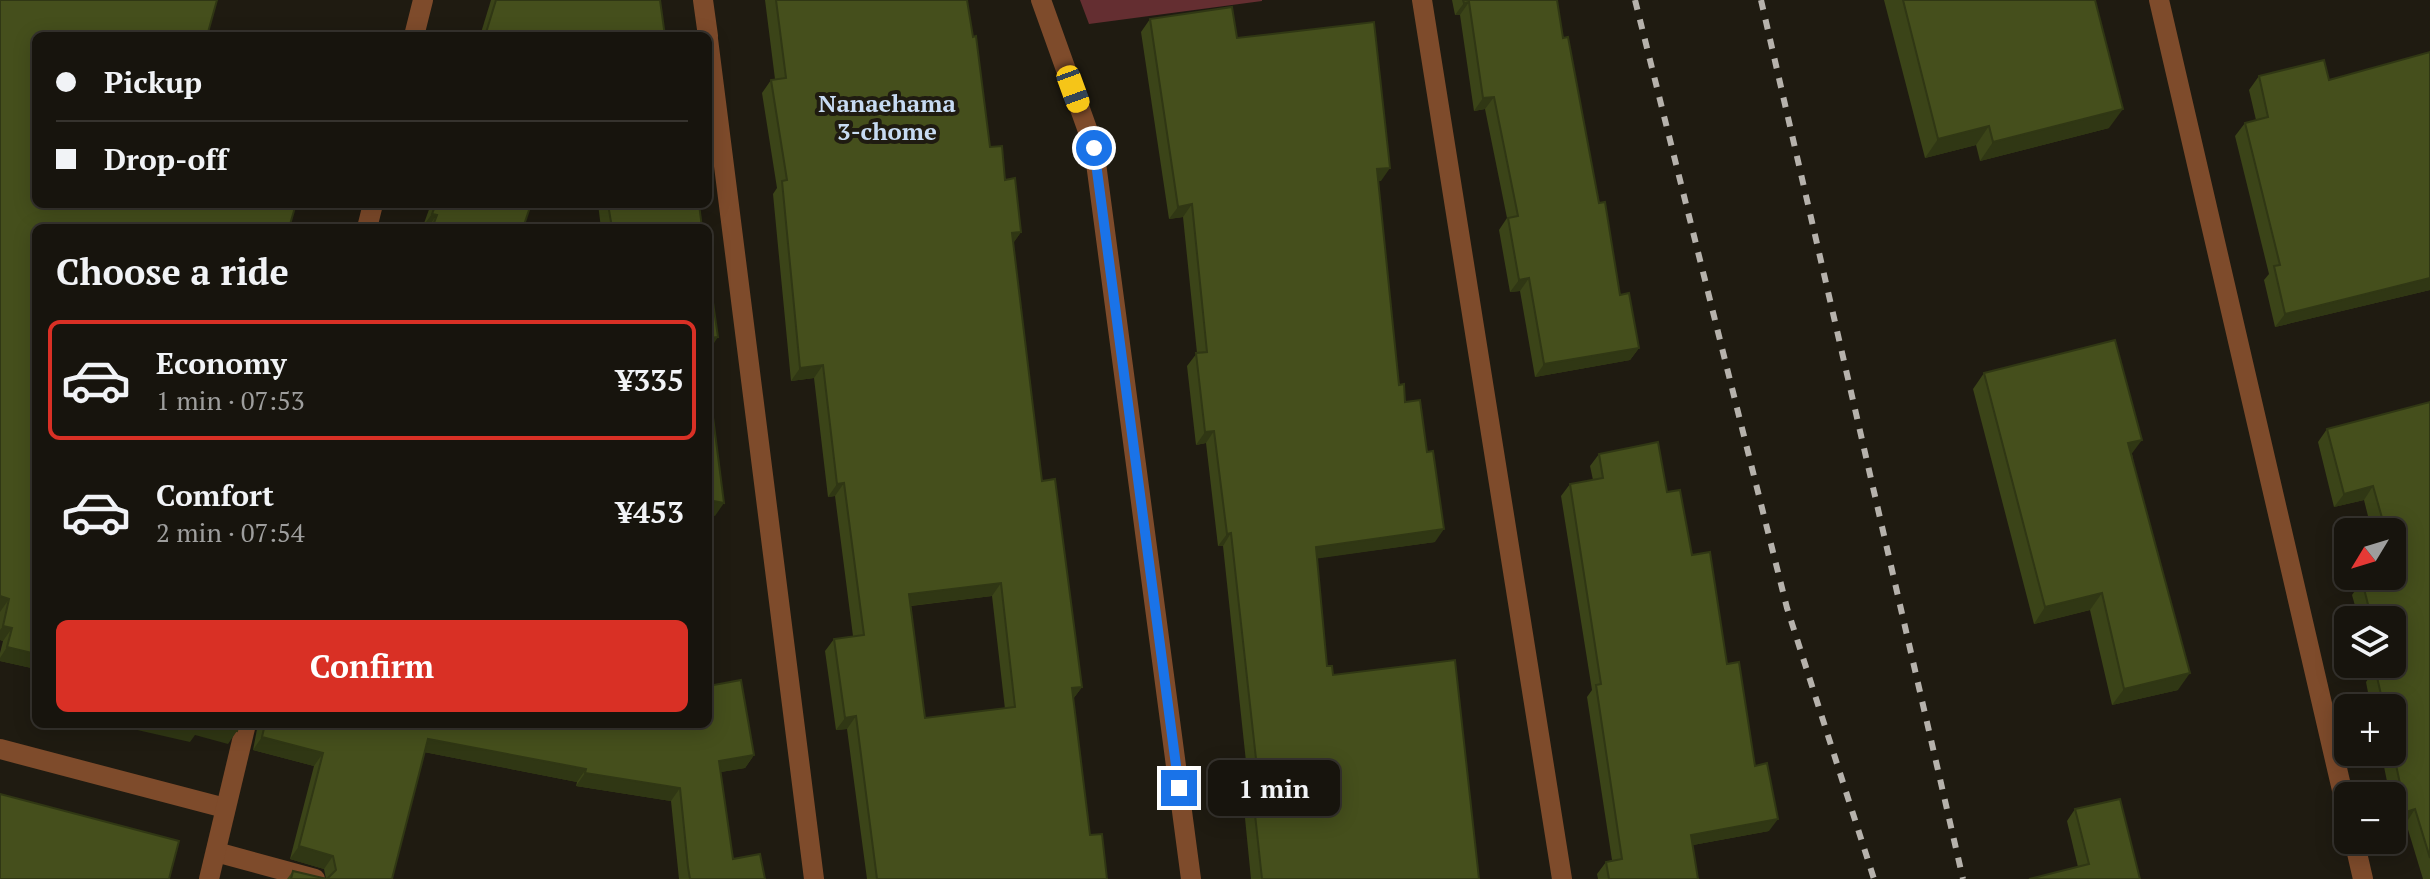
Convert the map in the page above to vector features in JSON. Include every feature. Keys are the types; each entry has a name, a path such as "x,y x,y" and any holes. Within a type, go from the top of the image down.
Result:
{"street":[{"path":"415,32 423,0"},
{"path":"703,0 707,32"},
{"path":"1041,0 1094,148 1191,879"},
{"path":"1422,0 1562,879"},
{"path":"2159,0 2340,782"},
{"path":"712,69 814,879"},
{"path":"209,879 245,728"},
{"path":"0,749 225,808"},
{"path":"216,852 315,879"},
{"path":"2357,854 2363,879"}],"shaded area":[{"path":"1080,0 1262,0 1262,1 1089,24"}],"building":[{"path":"0,0 217,0 208,32 32,32 32,208 295,208 290,224 32,224 32,653 7,647 12,628 3,626 9,599 0,596"},
{"path":"496,0 660,0 664,32 486,32"},
{"path":"776,0 967,0 973,37 976,36 990,147 1002,146 1005,180 1015,178 1021,232 1012,233 1042,481 1055,479 1082,687 1072,688 1090,835 1102,834 1107,879 877,879 856,716 845,718 834,639 864,635 844,483 837,484 823,365 800,368 782,181 787,180 771,80 786,78","holes":["1001,583 1015,707 925,718 909,594"]},
{"path":"1463,0 1557,0 1563,38 1568,37 1599,203 1605,202 1620,295 1629,293 1639,348 1544,364 1529,278 1519,280 1508,218 1518,216 1494,97 1483,98 1469,2 1464,3"},
{"path":"1903,0 2095,0 2123,109 1993,142 1989,126 1938,139"},
{"path":"1232,7 1237,38 1374,22 1390,168 1377,169 1399,385 1404,384 1405,402 1420,400 1427,452 1433,451 1444,529 1316,547 1327,666 1332,666 1333,675 1455,660 1479,879 1262,879 1253,796 1260,795 1231,533 1227,534 1214,431 1205,432 1196,353 1207,352 1192,204 1178,207 1150,19"},
{"path":"2430,52 2430,278 2285,314 2274,266 2280,265 2245,123 2268,117 2259,76 2324,60 2329,80"},
{"path":"434,208 530,208 524,224 434,224 437,215 432,214"},
{"path":"609,208 700,208 702,224 611,224"},
{"path":"712,296 718,337 712,338"},
{"path":"2115,340 2142,440 2128,443 2190,673 2124,689 2102,593 2045,607 1984,373"},
{"path":"2430,402 2430,858 2415,809 2406,812 2406,782 2400,782 2396,766 2406,766 2406,694 2381,694 2377,678 2406,678 2406,606 2368,606 2364,590 2406,590 2406,518 2382,518 2373,486 2344,494 2327,429"},
{"path":"712,409 724,503 712,501"},
{"path":"1658,442 1667,492 1680,490 1692,555 1710,552 1727,664 1739,662 1755,766 1767,763 1778,819 1691,835 1698,879 1609,879 1606,862 1622,859 1596,685 1601,684 1570,484 1603,478 1599,454"},
{"path":"741,680 754,755 719,761 733,859 760,854 765,879 690,879 680,788 585,773 586,769 428,739 392,879 327,879 336,870 333,856 299,846 323,753 262,737 264,728 712,728 712,685"},
{"path":"0,794 179,841 169,879 0,879"},
{"path":"2120,799 2140,879 2029,879 2089,864 2075,809"},
{"path":"293,871 327,879 291,879"}],"railway":[{"path":"1635,0 1787,608 1874,879"},
{"path":"1761,0 1963,879"}],"district":[{"name":"Nanaehama 3-chome","path":"887,117"}],"route":[{"path":"1094,148 1179,788"}]}
